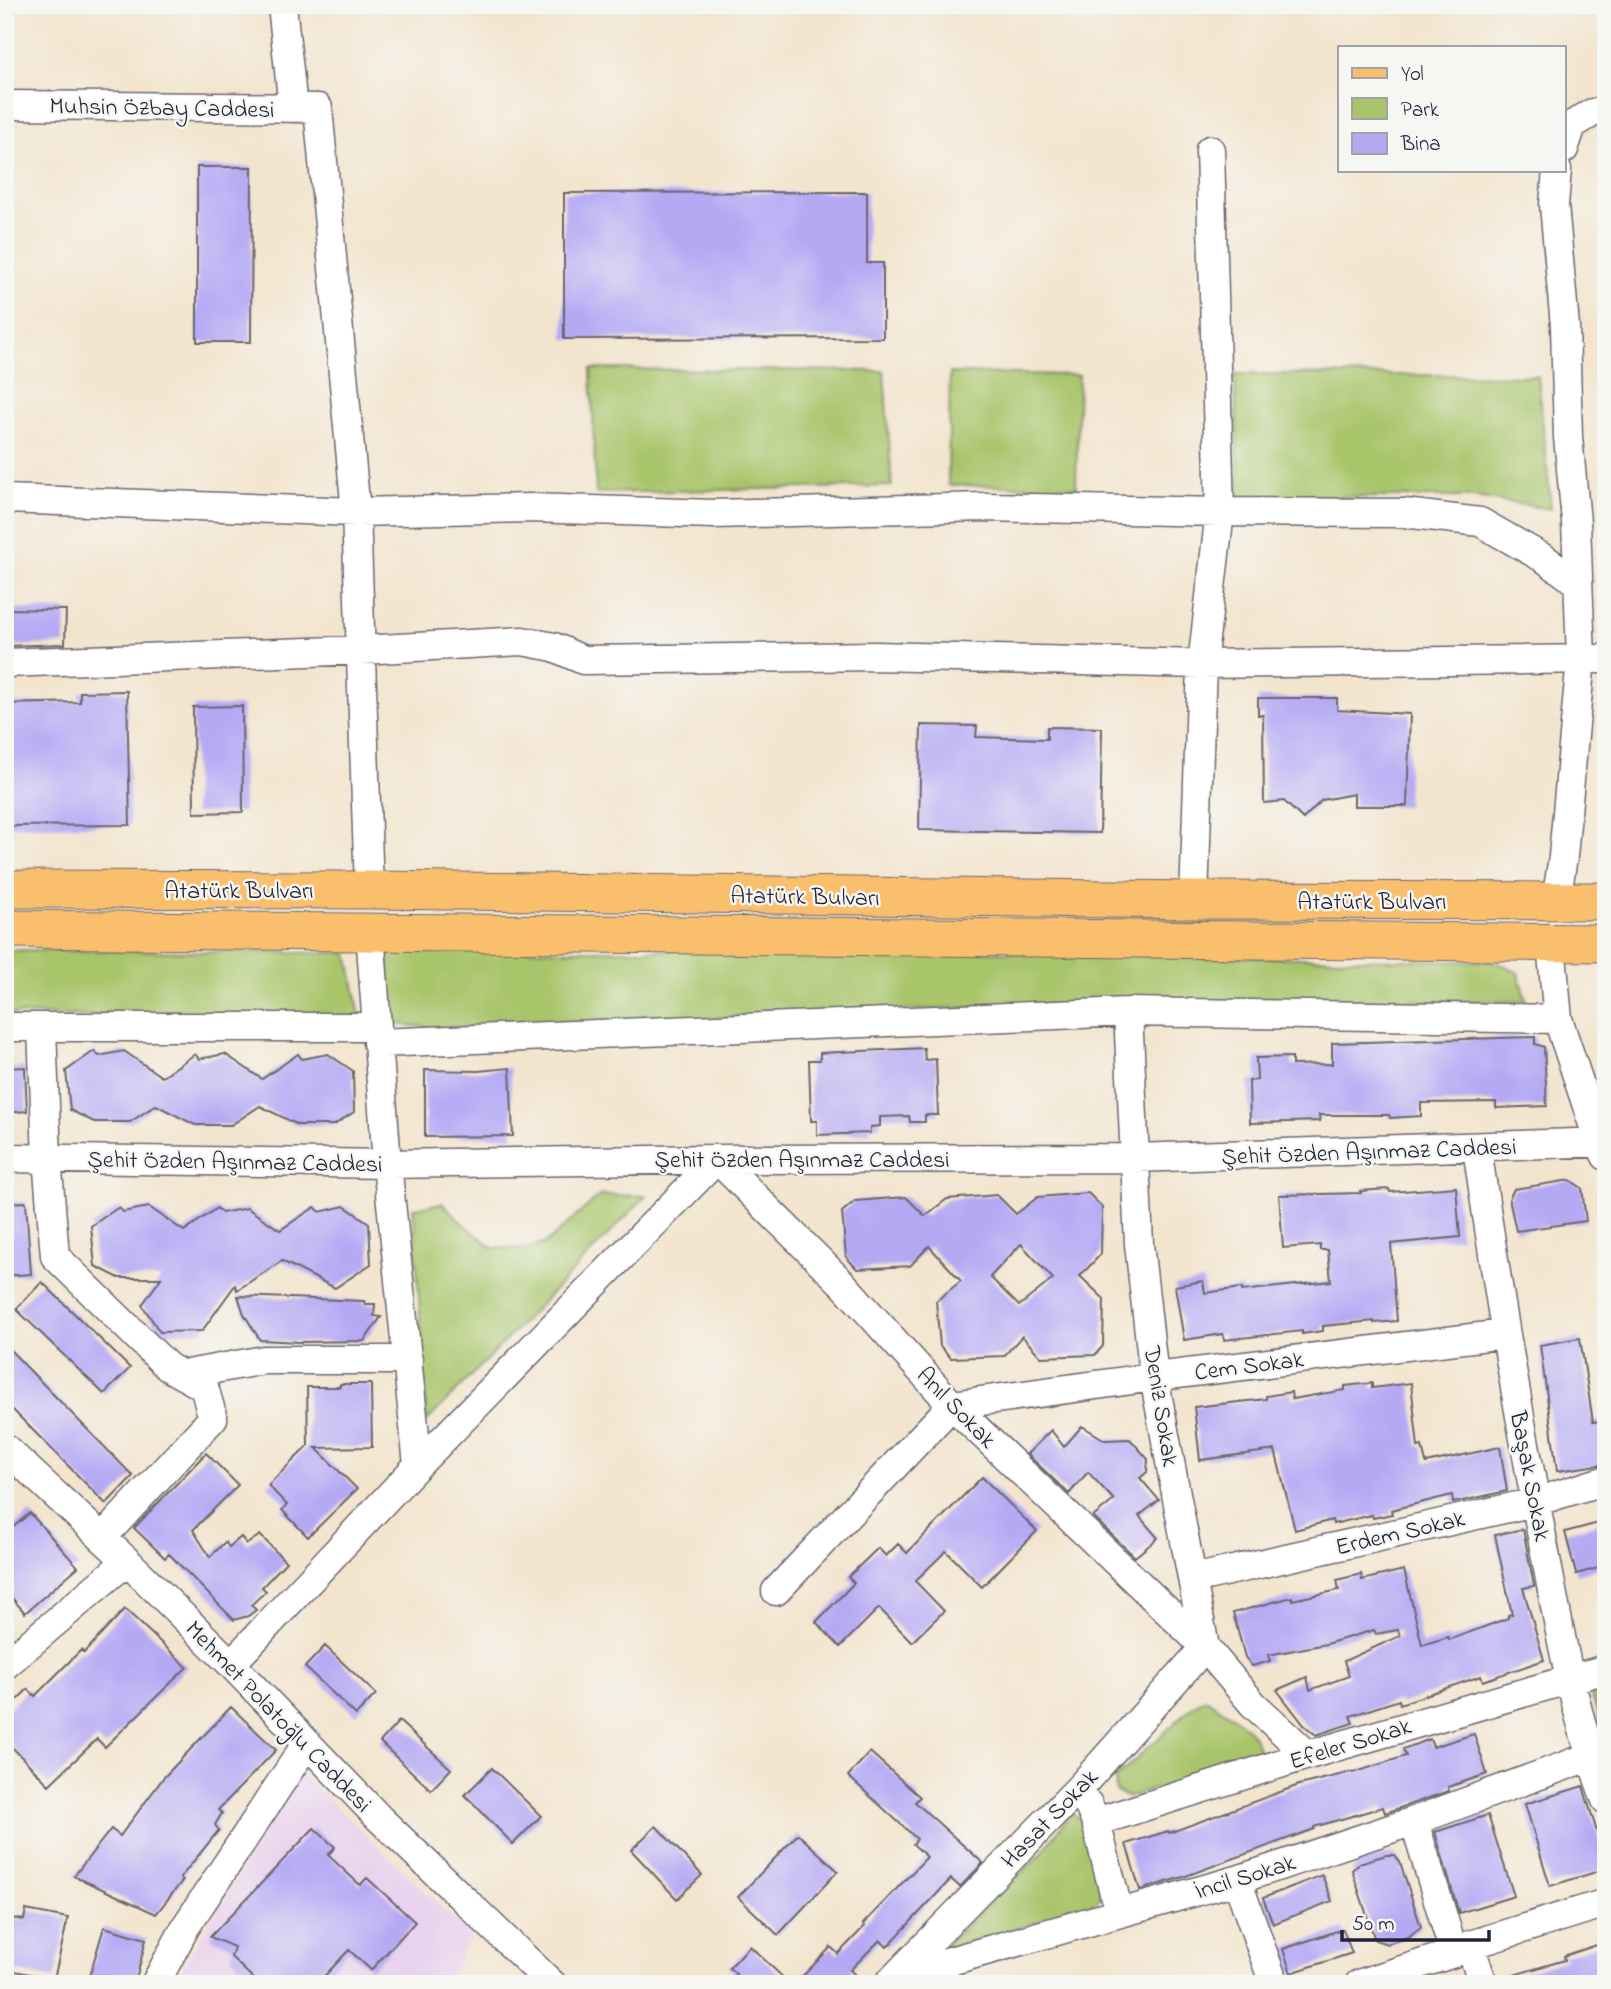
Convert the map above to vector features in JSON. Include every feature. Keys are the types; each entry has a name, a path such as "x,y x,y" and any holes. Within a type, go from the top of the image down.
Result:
{"main road":[{"name":"Atatürk Bulvarı","path":"5,889 1606,901"},
{"path":"369,890 370,932"},
{"path":"1551,944 1556,901"},
{"name":"Atatürk Bulvarı","path":"5,929 1606,943"}],"street":[{"path":"282,5 305,108 356,512 369,890"},
{"name":"Muhsin Özbay Caddesi","path":"5,105 305,108"},
{"path":"1566,143 1572,125 1592,113 1606,111"},
{"path":"1194,900 1202,664 1220,512 1210,150"},
{"path":"1556,901 1593,658 1578,583 1555,205 1557,172"},
{"path":"5,499 356,512 530,508 714,514 985,507 1404,513 1480,522 1545,559 1578,583"},
{"path":"5,663 362,650 522,641 554,647 583,660 875,656 1202,664 1593,658"},
{"path":"370,932 387,1164 418,1465"},
{"path":"1551,944 1558,1019 1604,1147"},
{"path":"5,1027 376,1035 1128,1012 1558,1019"},
{"name":"Deniz Sokak","path":"1128,1012 1139,1244 1154,1377 1205,1647"},
{"path":"42,1028 47,1158 55,1256 168,1367 204,1387 213,1418 102,1538"},
{"name":"Şehit Özden Aşınmaz Caddesi","path":"5,1158 387,1164 717,1159 1135,1158 1604,1147"},
{"name":"Başak Sokak","path":"1477,1148 1504,1334 1569,1679 1589,1757 1606,1800"},
{"path":"231,1664 418,1465 717,1159"},
{"name":"Anıl Sokak","path":"717,1159 843,1284 952,1405 1205,1647"},
{"name":"Cem Sokak","path":"952,1405 1504,1334"},
{"path":"182,1375 264,1360 408,1360"},
{"path":"776,1591 952,1405"},
{"name":"Mehmet Polatoğlu Caddesi","path":"5,1448 127,1561 231,1664 380,1819 552,1984"},
{"name":"Erdem Sokak","path":"1193,1579 1535,1502 1606,1480"},
{"path":"5,1665 127,1561"},
{"path":"1205,1647 1253,1704 1308,1755"},
{"name":"Hasat Sokak","path":"891,1980 1080,1787 1205,1647"},
{"name":"Efeler Sokak","path":"1096,1822 1308,1755 1606,1669"},
{"path":"155,1984 186,1926 307,1743"},
{"name":"İncil Sokak","path":"891,1980 1237,1880 1414,1821 1589,1757"},
{"path":"1080,1787 1096,1822 1119,1913"},
{"path":"1414,1821 1462,1949 1483,1984"},
{"path":"1237,1880 1274,1984"},
{"path":"1359,1984 1606,1903"}],"shaded area":[{"path":"299,1771 471,1935 447,1984 173,1984"}],"green space":[{"path":"591,369 884,371 892,486 596,493"},
{"path":"950,373 1079,375 1076,487 948,485"},
{"path":"1235,374 1538,376 1551,509 1474,497 1239,497"},
{"path":"5,950 348,953 361,1022 5,1014"},
{"path":"389,950 893,950 1498,962 1518,973 1526,1001 1114,1002 447,1029 397,1024 387,995"},
{"path":"600,1195 646,1196 427,1421 413,1208 443,1203 493,1248 526,1249 546,1243"},
{"path":"1606,1677 1606,1743 1590,1681"},
{"path":"1206,1699 1248,1730 1254,1737 1261,1757 1128,1797 1116,1792 1115,1779 1195,1704"},
{"path":"1071,1813 1083,1820 1102,1896 1088,1908 954,1946 945,1946 1041,1854"}],"building":[{"path":"197,167 252,167 251,342 197,342"},
{"path":"867,192 867,263 883,263 883,338 564,339 564,193"},
{"path":"5,609 66,610 65,644 5,646"},
{"path":"127,691 130,825 5,826 5,704 80,702 80,692"},
{"path":"1258,698 1337,698 1337,710 1410,714 1407,806 1354,806 1354,794 1322,800 1303,819 1284,801 1264,803 1263,715 1258,715"},
{"path":"242,706 243,812 194,813 193,707"},
{"path":"921,725 977,726 976,737 1047,739 1047,727 1102,728 1100,833 919,830"},
{"path":"1535,1037 1535,1044 1544,1047 1547,1106 1496,1108 1496,1102 1421,1103 1421,1116 1390,1118 1389,1115 1319,1115 1320,1121 1250,1123 1249,1081 1257,1080 1256,1058 1292,1057 1292,1065 1332,1064 1332,1043"},
{"path":"924,1048 925,1060 936,1059 938,1115 925,1115 925,1122 910,1122 909,1116 880,1117 880,1126 870,1127 870,1133 817,1135 817,1121 811,1121 809,1060 820,1060 820,1053"},
{"path":"94,1051 99,1056 124,1051 162,1077 195,1054 199,1059 225,1054 262,1079 298,1054 302,1059 328,1054 353,1071 354,1112 334,1125 298,1125 260,1106 231,1125 195,1125 156,1105 130,1122 94,1122 70,1110 66,1071"},
{"path":"25,1067 27,1111 5,1113 5,1068"},
{"path":"510,1068 513,1136 425,1137 425,1070 478,1071"},
{"path":"1570,1180 1582,1188 1586,1221 1516,1231 1509,1199 1514,1189"},
{"path":"1456,1187 1460,1237 1391,1244 1397,1321 1323,1326 1323,1331 1302,1334 1302,1331 1224,1340 1223,1334 1184,1340 1175,1286 1203,1281 1205,1293 1331,1281 1328,1250 1320,1250 1320,1245 1283,1248 1279,1195"},
{"path":"1088,1193 1102,1207 1101,1254 1080,1276 1104,1299 1103,1346 1095,1355 1041,1357 1022,1336 1004,1356 951,1358 940,1346 936,1301 961,1281 929,1246 910,1266 857,1269 846,1257 842,1212 855,1201 906,1197 925,1216 947,1199 997,1195 1016,1214 1038,1197","holes":["1021,1244 1053,1279 1019,1306 990,1277"]},
{"path":"26,1202 31,1274 5,1276 5,1203"},
{"path":"344,1206 369,1223 371,1264 335,1288 282,1261 237,1290 235,1285 202,1331 160,1332 142,1305 161,1278 119,1278 95,1266 91,1226 119,1207 123,1212 149,1207 184,1231 217,1208 222,1213 247,1208 280,1230 315,1207 320,1212"},
{"path":"42,1282 130,1368 104,1394 16,1309"},
{"path":"238,1296 364,1301 365,1304 375,1304 374,1316 381,1317 364,1341 260,1340 244,1314"},
{"path":"1580,1338 1593,1422 1600,1421 1606,1464 1557,1471 1540,1345"},
{"path":"5,1345 133,1476 106,1504 5,1402"},
{"path":"1372,1383 1372,1388 1411,1383 1418,1447 1422,1446 1426,1463 1500,1447 1507,1491 1453,1503 1452,1495 1391,1510 1392,1514 1373,1518 1372,1515 1333,1524 1332,1520 1295,1530 1275,1450 1200,1460 1194,1407 1266,1399 1266,1396 1291,1392 1292,1399 1345,1390 1345,1386"},
{"path":"340,1384 371,1384 372,1447 316,1448 357,1489 308,1537 282,1510 287,1505 268,1485 308,1446 307,1387 340,1387"},
{"path":"1082,1426 1105,1440 1130,1439 1148,1459 1147,1472 1140,1478 1159,1500 1139,1516 1158,1538 1135,1557 1093,1517 1114,1500 1088,1472 1069,1494 1027,1454 1051,1430 1064,1447"},
{"path":"206,1453 238,1485 193,1530 210,1557 225,1542 229,1547 241,1537 247,1544 260,1535 286,1562 262,1587 266,1591 251,1605 256,1610 248,1616 234,1620 169,1554 165,1558 134,1528"},
{"path":"982,1477 1037,1531 982,1587 946,1551 915,1581 944,1611 912,1642 879,1608 840,1647 816,1622 854,1583 848,1577 878,1548 886,1556 898,1544 907,1553"},
{"path":"30,1513 78,1567 25,1613 5,1590 5,1534"},
{"path":"1606,1521 1606,1566 1576,1574 1565,1532"},
{"path":"1523,1529 1534,1586 1523,1588 1544,1660 1483,1681 1481,1676 1400,1704 1399,1700 1350,1716 1353,1723 1316,1735 1304,1725 1277,1690 1307,1677 1310,1690 1349,1676 1344,1661 1400,1636 1398,1630 1376,1634 1374,1630 1326,1644 1268,1655 1270,1661 1252,1666 1245,1657 1233,1613 1292,1597 1292,1600 1339,1590 1337,1580 1361,1574 1362,1580 1404,1570 1422,1645 1448,1637 1449,1640 1508,1618 1508,1615 1512,1614 1495,1535"},
{"path":"125,1609 187,1667 105,1747 97,1739 49,1785 5,1740 5,1712 28,1689 35,1696 81,1650 84,1653"},
{"path":"325,1646 376,1694 356,1715 305,1667"},
{"path":"231,1707 276,1750 218,1810 222,1813 215,1825 219,1830 180,1878 183,1880 156,1914 74,1876 111,1829 120,1836 164,1777"},
{"path":"399,1721 451,1769 431,1790 380,1742"},
{"path":"1474,1734 1487,1774 1448,1787 1449,1791 1385,1813 1383,1807 1314,1827 1183,1877 1140,1890 1126,1844 1168,1831 1169,1833 1299,1785 1353,1773 1406,1756 1403,1749 1430,1739 1433,1747"},
{"path":"870,1752 920,1797 915,1802 983,1863 960,1887 951,1879 887,1947 880,1940 850,1970 865,1984 795,1984 831,1947 838,1954 927,1857 913,1844 917,1839 848,1776"},
{"path":"492,1768 541,1816 513,1844 465,1795"},
{"path":"1583,1786 1606,1869 1550,1886 1525,1804"},
{"path":"1488,1815 1514,1896 1459,1913 1435,1832"},
{"path":"656,1826 702,1875 677,1899 631,1850"},
{"path":"314,1828 335,1847 328,1855 360,1885 367,1878 415,1922 371,1970 349,1950 317,1984 259,1984 231,1957 234,1947 210,1937"},
{"path":"798,1834 838,1871 778,1935 738,1897"},
{"path":"1395,1855 1400,1862 1421,1927 1408,1937 1387,1944 1375,1940 1352,1870 1360,1863"},
{"path":"1322,1875 1332,1901 1273,1924 1263,1898"},
{"path":"26,1910 68,1918 54,1979 5,1969 5,1917 24,1920"},
{"path":"104,1927 146,1939 135,1984 87,1984"},
{"path":"1343,1929 1352,1953 1291,1973 1283,1949"},
{"path":"1606,1942 1606,1984 1500,1984 1500,1979 1565,1960 1564,1956"},
{"path":"750,1946 790,1984 727,1984 736,1974 729,1968"}]}
